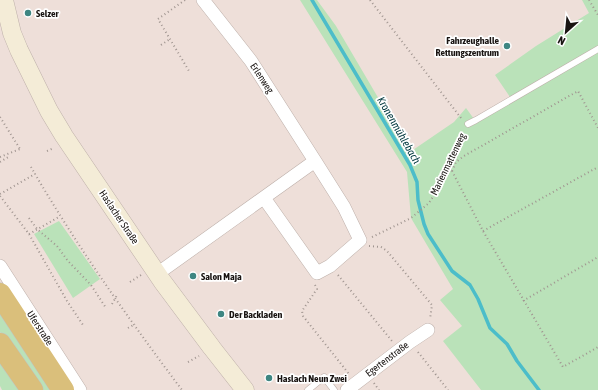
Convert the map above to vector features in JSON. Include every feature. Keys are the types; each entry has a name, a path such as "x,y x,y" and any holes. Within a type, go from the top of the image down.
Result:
{"highway":[{"path":"0,294 63,390"},
{"path":"0,344 32,390"}],"street":[{"name":"Erlenweg","path":"202,0 252,61 315,161"},
{"name":"Haslacher Straße","path":"5,2 6,26 49,111 64,136 157,274 244,390"},
{"path":"157,274 315,161 344,207 360,240 330,266 317,273 264,198"},
{"name":"Uferstraße","path":"0,266 80,390"},
{"name":"Egertenstraße","path":"352,386 428,330"}],"lane":[{"name":"Marienmattenweg","path":"468,124 598,49"},
{"path":"308,390 324,377 334,390"}],"path":[{"path":"185,0 158,19 188,71"},
{"path":"370,0 461,119 468,124"},
{"path":"589,0 598,15"},
{"path":"161,45 170,39"},
{"path":"452,171 456,162 464,156 578,91 598,128"},
{"path":"0,118 20,150 0,157"},
{"name":"Marienmattenweg","path":"360,240 368,240 414,216 426,205 434,195 445,167 468,124"},
{"path":"0,161 10,156"},
{"path":"31,167 60,216 115,298 182,390"},
{"path":"445,167 452,171 483,231 563,367 598,347"},
{"path":"483,231 598,167"},
{"path":"35,174 14,188 0,195 29,234 66,301 83,325"},
{"path":"29,234 60,216"},
{"path":"30,218 37,229 57,246 68,262 91,286 106,308"},
{"path":"360,240 371,246 381,247 387,251 432,305 428,330"},
{"path":"523,301 598,257"},
{"path":"330,266 400,350"},
{"path":"317,273 315,284 317,289 302,312 303,316 352,386"},
{"path":"112,304 117,295"},
{"path":"128,328 134,324"},
{"path":"410,342 448,390"},
{"path":"148,351 152,348"},
{"path":"171,375 175,374"}],"green space":[{"path":"300,0 317,0 336,26 410,152 454,122 466,108 474,119 510,97 495,75 536,46 589,13 582,0 598,0 598,390 481,390 443,341 462,326 440,300 453,289 411,218 407,172"},
{"path":"59,221 100,279 73,298 34,234"},
{"path":"0,313 53,390 42,390 0,332"},
{"path":"0,360 20,390 2,390 0,386"}],"waterway":[{"name":"Kronenmühlebach","path":"312,0 410,165 417,182 418,200 428,234 452,271 470,285 478,299 490,328 507,344 517,361 539,390"}],"place":[{"name":"Selzer","path":"28,13"},
{"name":"Fahrzeughalle Rettungszentrum","path":"507,46"},
{"name":"Salon Maja","path":"193,276"},
{"name":"Der Backladen","path":"221,314"},
{"name":"Haslach Neun Zwei","path":"269,378"}]}
